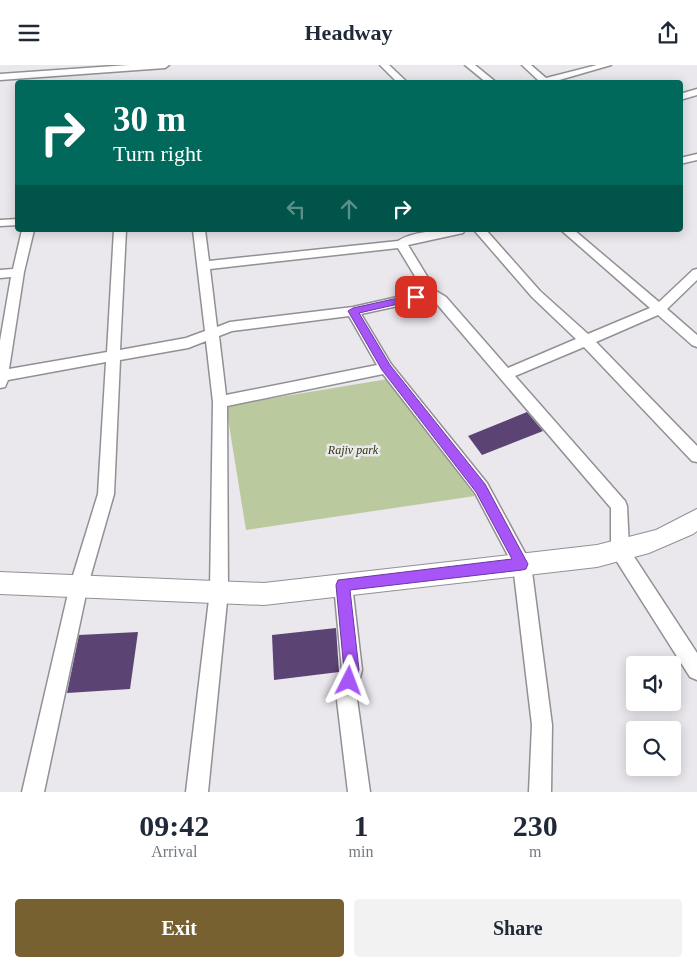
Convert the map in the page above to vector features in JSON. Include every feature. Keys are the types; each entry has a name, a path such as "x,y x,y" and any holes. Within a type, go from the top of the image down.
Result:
{"street":[{"path":"0,77 59,69 165,65"},
{"path":"384,65 401,80"},
{"path":"468,65 489,80"},
{"path":"526,65 538,80"},
{"path":"543,80 607,65"},
{"path":"683,96 697,93"},
{"path":"0,223 15,221"},
{"path":"28,232 18,271 0,379 112,356 188,343 230,327 353,311 432,294"},
{"path":"33,792 79,585 106,493 120,232"},
{"path":"197,792 219,591 220,402 199,232"},
{"path":"202,266 401,244 407,240 449,232"},
{"path":"482,232 536,294 586,340 697,455"},
{"path":"569,232 697,342"},
{"path":"401,244 432,294 442,300 619,506 620,551 697,671"},
{"path":"0,274 18,271"},
{"path":"506,374 658,310 697,273"},
{"path":"353,311 386,368 481,488 522,564 542,725 540,792"},
{"path":"220,402 386,368"},
{"path":"0,583 264,594 598,556 651,544 685,528 697,519"},
{"path":"343,585 352,670 346,692 359,792"}],"green space":[{"name":"Rajiv park","path":"388,379 475,496 246,530 226,406"}],"building":[{"path":"527,412 543,431 482,455 468,436"},
{"path":"336,628 339,672 274,680 272,635"},
{"path":"138,632 130,689 67,693 79,635"}],"route":[{"path":"349,681 352,670 343,585 522,564 481,488 386,368 353,311 416,297"}]}
